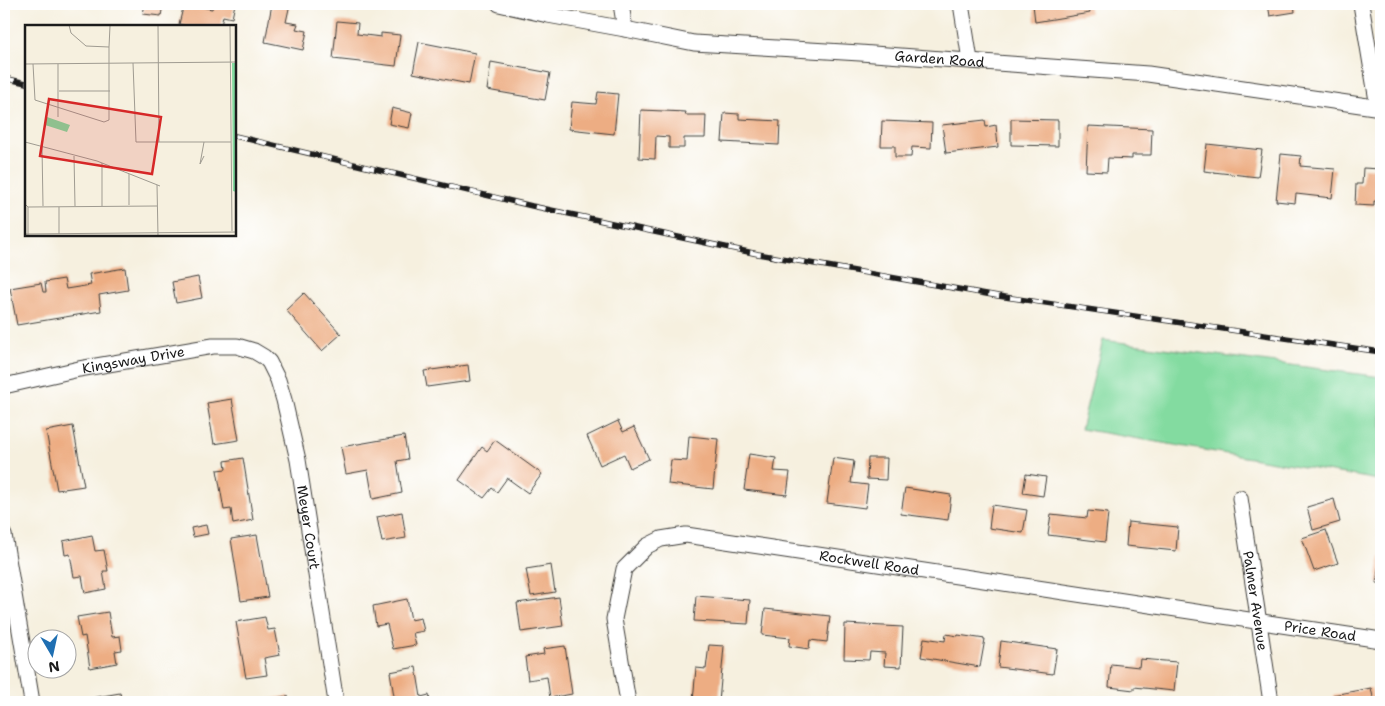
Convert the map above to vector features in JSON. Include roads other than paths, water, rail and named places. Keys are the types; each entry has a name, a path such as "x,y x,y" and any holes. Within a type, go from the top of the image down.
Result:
{"street":[{"name":"Garden Road","path":"499,4 694,43 970,60 1148,74 1380,107"},
{"path":"621,4 625,29"},
{"path":"961,4 970,60"},
{"path":"1361,4 1380,107"},
{"name":"Kingsway Drive","path":"4,386 79,369 213,346 237,346 254,351 264,357"},
{"name":"Meyer Court","path":"264,357 275,374 284,400 298,460 336,702"},
{"name":"Palmer Avenue","path":"1240,498 1271,702"},
{"path":"4,535 32,702"},
{"name":"Rockwell Road","path":"628,702 614,619 624,569 648,546 661,539 686,535 1258,622"},
{"name":"Price Road","path":"1258,622 1381,640"}],"railway":[{"path":"4,78 25,83"},
{"path":"236,136 532,206 758,254 998,296 1381,352"}]}
